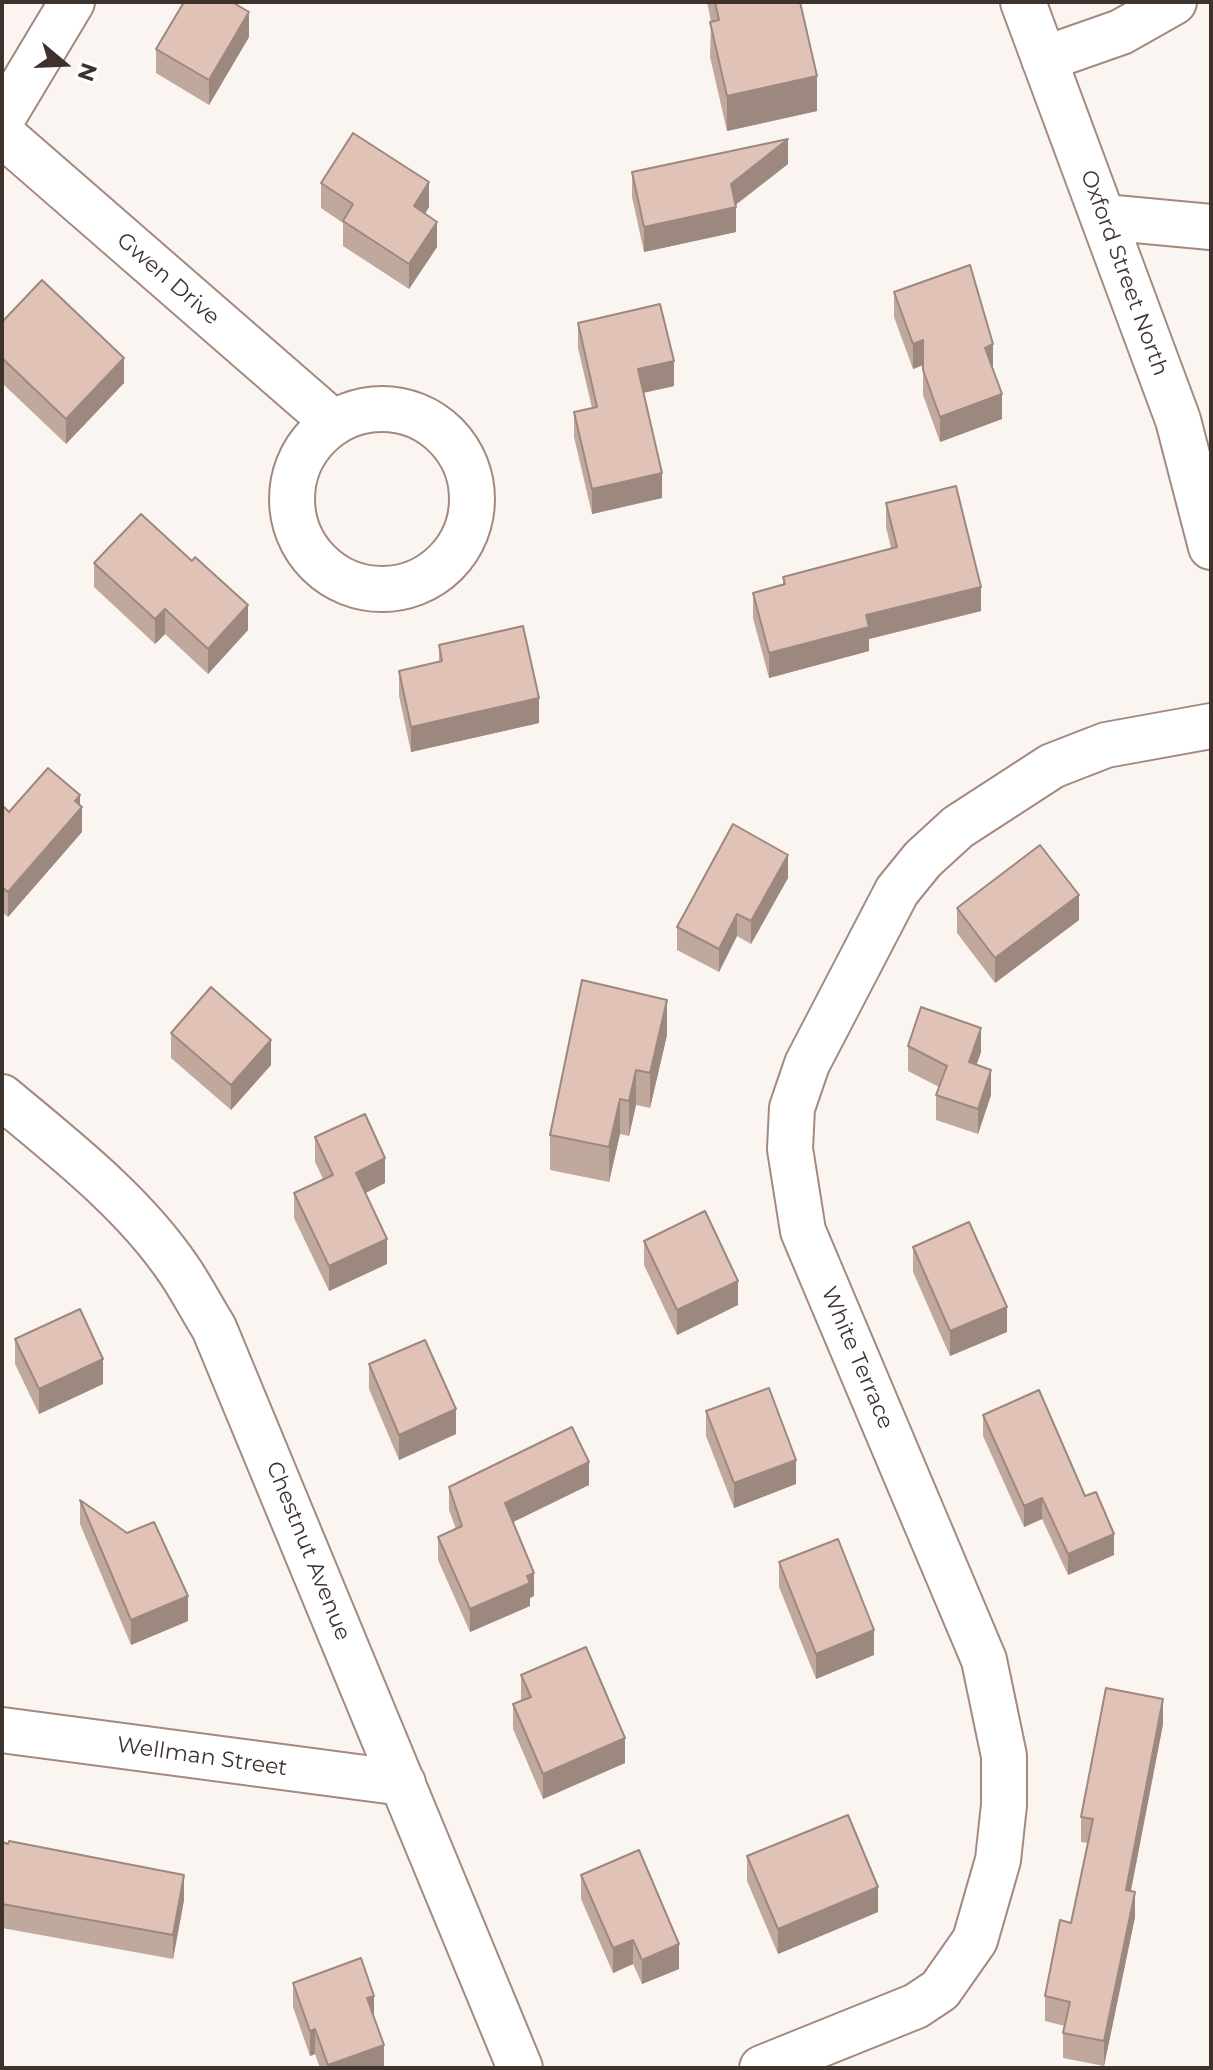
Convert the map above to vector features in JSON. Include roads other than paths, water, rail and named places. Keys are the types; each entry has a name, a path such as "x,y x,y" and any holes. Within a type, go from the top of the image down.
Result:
{"street":[{"path":"2,119 72,2"},
{"name":"Oxford Street North","path":"1023,2 1178,420 1211,547"},
{"path":"1044,59 1121,32 1174,2"},
{"name":"Gwen Drive","path":"2,134 334,423"},
{"path":"1104,217 1211,227"},
{"path":"369,410 406,412 440,430 463,460 472,497 468,525 456,551 429,577 393,589 357,586 323,569 300,539 292,503 298,466 319,435 334,423 369,410"},
{"name":"White Terrace","path":"762,2068 916,2006 940,1990 975,1940 998,1860 1004,1805 1004,1756 984,1660 803,1231 790,1149 792,1108 807,1064 897,891 923,859 958,827 1052,766 1106,745 1211,726"},
{"name":"Chestnut Avenue","path":"2,1097 86,1168 133,1216 178,1268 214,1328 520,2068"},
{"name":"Wellman Street","path":"2,1730 403,1783"}]}
